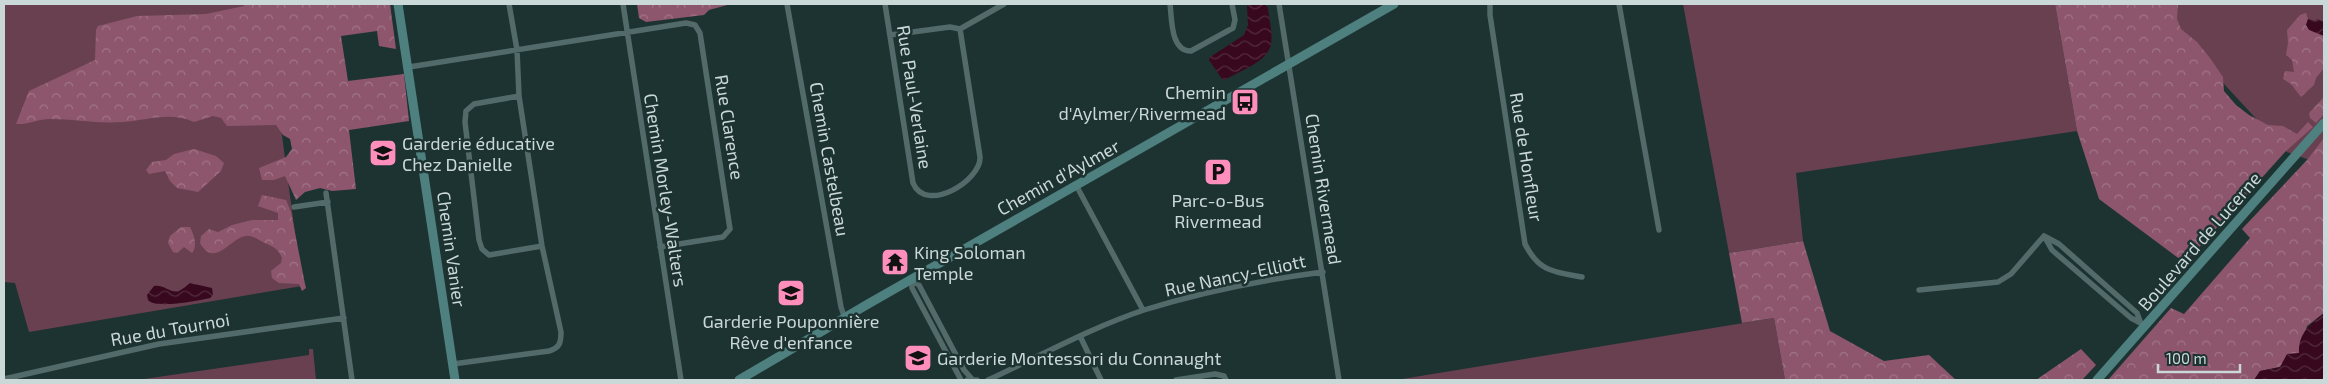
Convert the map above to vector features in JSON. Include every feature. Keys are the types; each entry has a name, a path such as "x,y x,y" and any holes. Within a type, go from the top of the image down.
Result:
{"main road":[{"name":"Chemin Vanier","path":"398,4 455,380"},
{"name":"Chemin d'Aylmer","path":"739,380 1394,4"},
{"name":"Boulevard de Lucerne","path":"2097,380 2143,324 2324,123"}],"street":[{"path":"453,364 543,352 558,347 560,343 561,332 542,246 519,96 517,50 509,4"},
{"name":"Chemin Morley-Walters","path":"623,4 681,380"},
{"name":"Chemin Castelbeau","path":"787,4 844,319"},
{"name":"Rue Paul-Verlaine","path":"885,4 913,183 918,191 934,197 971,178 977,171 980,162 960,30"},
{"path":"890,35 950,27 960,30 1004,4"},
{"path":"1170,4 1177,44 1183,50 1191,51 1233,28 1235,20 1232,4"},
{"name":"Chemin Rivermead","path":"1279,4 1290,63 1302,161 1314,215 1339,380"},
{"name":"Rue de Honfleur","path":"1490,4 1490,15 1525,244 1535,261 1542,268 1582,277"},
{"path":"1619,4 1659,230"},
{"name":"Rue Clarence","path":"627,33 686,23 692,23 698,27 730,224 729,232 723,237 660,247"},
{"path":"408,67 627,33"},
{"path":"519,96 474,104 466,111 465,122 480,240 482,250 489,255 542,246"},
{"path":"1076,185 1143,310"},
{"path":"326,193 352,380"},
{"path":"294,207 328,202"},
{"path":"1919,290 1998,282 2011,274 2044,236 2059,244 2138,313 2143,324"},
{"name":"Rue Nancy-Elliott","path":"988,380 1080,336 1143,310 1218,290 1322,272"},
{"path":"911,280 919,285 964,370 972,380"},
{"path":"911,280 912,288 962,380"},
{"name":"Rue du Tournoi","path":"4,379 159,344 344,318"},
{"path":"1080,336 1101,380"},
{"path":"1176,380 1215,374 1224,376 1226,380"}],"shaded area":[{"path":"4,4 283,4 279,113 302,286 29,332 15,283 4,282"},
{"path":"1683,4 2055,4 2077,131 1796,173 1803,241 1729,253"},
{"path":"2171,4 2324,4 2324,165 2287,152 2176,32"},
{"path":"1774,318 1785,380 1396,380"},
{"path":"309,349 313,349 316,380 137,380 309,355"}],"green space":[{"path":"245,4 390,4 396,49 379,46 377,31 341,36 348,81 404,74 409,121 349,130 356,189 332,191 320,188 305,192 296,200 285,176 274,180 262,180 259,168 286,157 292,149 290,139 283,135 276,125 227,126 221,118 213,116 194,122 177,117 159,117 123,122 50,119 16,124 29,91 95,60 96,30 98,26 137,16 206,14 244,6"},
{"path":"637,4 731,4 709,10 704,15 646,22 639,18"},
{"path":"2055,4 2178,4 2177,19 2181,29 2197,42 2210,58 2223,77 2224,91 2236,105 2249,115 2268,125 2283,126 2297,134 2308,122 2313,127 2285,152 2185,263 2099,199 2077,131"},
{"path":"2306,13 2308,19 2306,25 2324,36 2324,68 2316,78 2314,85 2301,97 2291,84 2283,79 2285,71 2294,72 2292,60 2286,55 2288,43 2287,30 2300,15"},
{"path":"2324,97 2324,114 2316,123 2310,118 2309,113"},
{"path":"2324,138 2324,313 2307,326 2299,353 2280,367 2260,371 2254,380 2108,380 2171,308 2184,314 2250,238 2242,229 2307,160"},
{"path":"194,149 216,156 224,163 221,171 198,192 177,188 170,181 165,171 149,174 146,170 152,162 166,160 174,154"},
{"path":"262,195 286,200 291,212 306,288 302,291 299,284 279,283 272,278 271,271 281,263 282,258 275,248 254,237 243,237 224,249 212,253 206,251 200,243 201,236 209,229 218,232 232,225 252,220 278,220 278,213 258,206"},
{"path":"181,227 190,227 195,244 192,253 184,247 177,253 173,252 168,243 170,236"},
{"path":"1803,241 1830,331 1884,361 1929,355 1956,380 1785,380 1774,318 1742,323 1729,253"},
{"path":"2081,349 2096,365 2082,380 2036,380"}],"water":[{"path":"1265,4 1268,8 1272,35 1269,50 1259,61 1225,80 1222,79 1209,60 1210,57 1244,35 1248,25 1247,6"},
{"path":"2308,19 2316,21 2317,19 2324,22 2324,36 2309,30 2306,25"},
{"path":"190,283 212,288 213,295 210,298 177,304 159,304 148,300 147,295 154,286 161,286 176,292"},
{"path":"2324,313 2324,380 2254,380 2260,371 2280,367 2287,354 2299,353 2299,346 2306,330"}],"place":[{"name":"Chemin d'Aylmer/Rivermead","path":"1245,102"},
{"name":"Garderie éducative Chez Danielle","path":"383,153"},
{"name":"Parc-o-Bus Rivermead","path":"1218,172"},
{"name":"King Soloman Temple","path":"895,262"},
{"name":"Garderie Pouponnière Rêve d'enfance","path":"791,293"},
{"name":"Garderie Montessori du Connaught","path":"918,358"}]}
